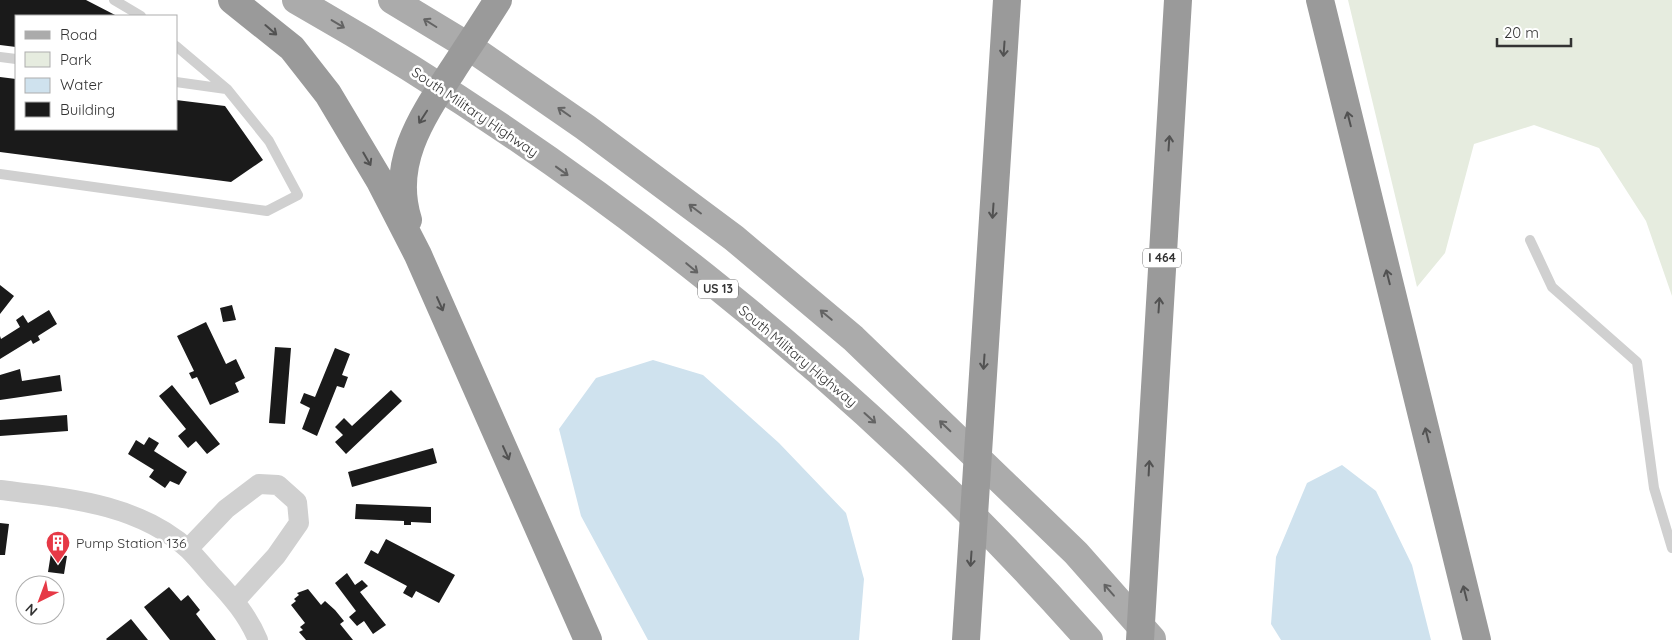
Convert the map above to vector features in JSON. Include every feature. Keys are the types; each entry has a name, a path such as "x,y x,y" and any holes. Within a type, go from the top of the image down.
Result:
{"highway":[{"path":"232,0 292,48 328,94 380,182 418,255 588,640"},
{"path":"418,255 404,208 402,192 406,161 418,124 498,0"},
{"path":"966,640 1007,0"},
{"name":"I 464","path":"1140,640 1178,0"},
{"path":"1320,0 1477,640"}],"main road":[{"name":"South Military Highway","path":"296,0 480,112 624,215 685,262 815,370 882,429 1007,551 1089,640"},
{"path":"392,0 468,46 585,127 726,232 853,338 1076,552 1153,640"}],"street":[{"path":"188,549 226,509 259,484 278,485 297,502 300,523 276,556 235,601"},
{"path":"0,490 78,499 123,512 161,531 188,549 235,601 258,640"}],"lane":[{"path":"114,0 139,15"},
{"path":"0,174 267,211 298,195 269,141 228,89 178,48"},
{"path":"0,57 15,59"},
{"path":"178,82 228,89"},
{"path":"1530,240 1552,288 1637,362 1654,488 1672,548"}],"green space":[{"path":"1348,0 1672,0 1672,296 1646,221 1599,148 1534,125 1474,144 1445,253 1417,287"}],"water":[{"path":"653,360 703,375 779,443 846,513 864,579 859,640 648,640 581,516 559,429 596,378"},
{"path":"1342,465 1376,491 1412,565 1431,640 1281,640 1271,624 1276,557 1307,483"}],"building":[{"path":"0,0 86,0 115,15 15,15 15,47 0,45"},
{"path":"0,77 15,79 15,130 178,130 178,100 225,106 263,160 231,182 0,152"},
{"path":"0,285 14,296 0,314"},
{"path":"232,305 236,320 223,322 220,308"},
{"path":"49,310 57,324 38,336 40,340 33,344 31,340 0,359 0,336 1,339 20,327 16,320 23,315 28,323"},
{"path":"206,322 226,364 236,359 245,378 235,383 239,392 210,405 197,377 192,379 189,373 194,371 177,336"},
{"path":"275,347 291,348 285,424 269,423"},
{"path":"335,348 350,354 342,375 348,377 344,388 337,386 317,436 302,429 310,408 300,403 304,393 315,397"},
{"path":"20,369 22,381 60,375 62,391 0,400 0,375"},
{"path":"172,385 220,444 207,454 196,441 188,448 178,436 186,429 159,396"},
{"path":"391,390 402,401 346,454 335,442 343,435 335,427 344,418 352,426"},
{"path":"67,415 68,431 0,436 0,420"},
{"path":"149,437 159,443 154,451 187,472 179,485 170,481 165,488 149,477 154,470 128,454 136,440 144,445"},
{"path":"433,448 437,463 352,487 348,472"},
{"path":"356,504 431,507 431,523 411,522 411,525 404,525 404,521 355,519"},
{"path":"0,523 9,524 5,555 0,555"},
{"path":"386,539 455,575 439,603 416,591 412,598 403,593 407,586 364,563 371,550 378,554"},
{"name":"Pump Station 136","path":"51,553 67,556 64,574 48,572"},
{"path":"347,573 355,585 362,580 368,586 360,592 386,625 373,634 364,621 357,626 349,617 356,611 335,583"},
{"path":"169,587 181,601 188,595 200,610 196,614 216,640 170,640 144,607"},
{"path":"308,589 321,605 325,601 335,610 344,621 340,624 353,640 306,640 299,632 303,630 300,627 305,623 291,605 299,595 297,593"},
{"path":"131,619 148,640 106,639"}],"place":[{"name":"Pump Station 136","path":"58,564"}]}
